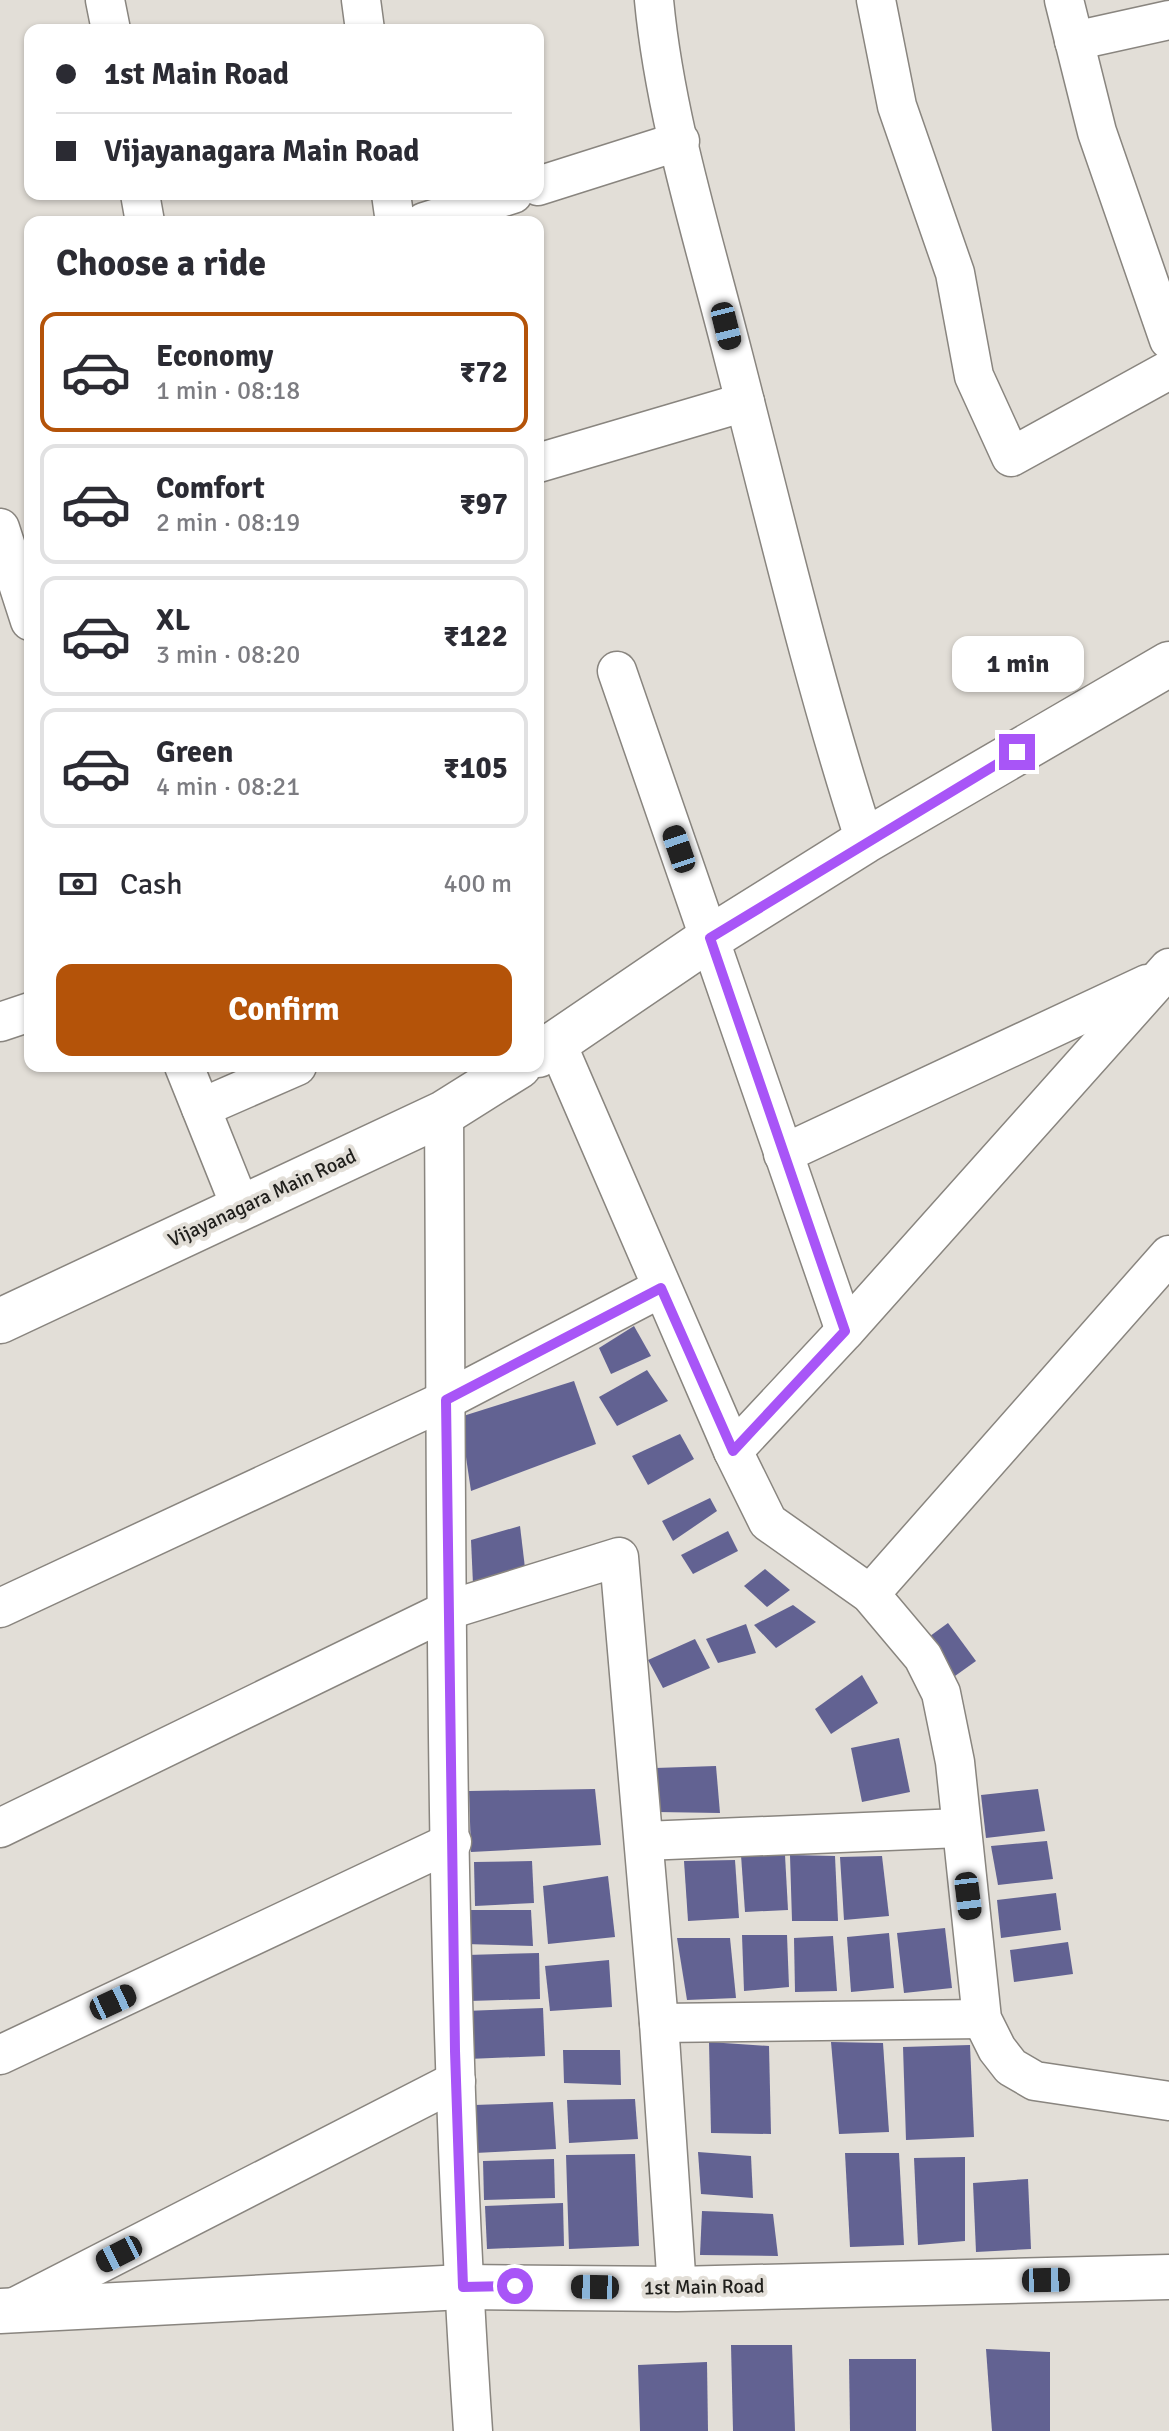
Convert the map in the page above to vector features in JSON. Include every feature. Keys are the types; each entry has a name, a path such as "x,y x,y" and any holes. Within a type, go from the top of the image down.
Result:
{"street":[{"path":"105,0 110,24"},
{"path":"361,0 364,24"},
{"path":"654,0 659,52 745,402 824,714 865,841"},
{"path":"876,0 897,106 955,273 974,376 1011,457 1169,370"},
{"path":"1064,0 1097,132 1169,340"},
{"path":"1074,41 1169,20"},
{"path":"544,184 680,141"},
{"path":"443,216 494,200"},
{"path":"544,461 745,402"},
{"path":"0,528 24,602"},
{"path":"1169,664 865,841 710,938 548,1050 768,1522 870,1594 923,1657 941,1693 955,1762 982,2019 997,2049 1011,2067 1035,2081 1169,2101"},
{"path":"617,671 845,1331"},
{"path":"783,1154 1165,973"},
{"path":"733,1451 845,1331 1165,973"},
{"path":"0,1022 24,1014"},
{"path":"186,1072 241,1208"},
{"path":"201,1108 283,1072"},
{"name":"Vijayanagara Main Road","path":"0,1321 444,1113 476,1077 496,1072"},
{"path":"444,1113 456,2081 463,2287 473,2431"},
{"path":"870,1594 1169,1255"},
{"path":"0,1608 446,1400 661,1288"},
{"path":"0,1828 448,1610 619,1557 659,2023 677,2289"},
{"path":"644,1841 960,1828"},
{"path":"0,2055 452,1842"},
{"path":"659,2023 982,2019"},
{"path":"3,2311 456,2081"},
{"name":"1st Main Road","path":"3,2311 463,2287 677,2289 1169,2277"}],"building":[{"path":"634,1326 651,1356 611,1374 599,1348"},
{"path":"647,1370 668,1401 617,1426 599,1397"},
{"path":"574,1381 596,1444 471,1491 460,1417"},
{"path":"680,1434 694,1459 648,1485 632,1456"},
{"path":"710,1498 717,1511 673,1541 662,1521"},
{"path":"520,1526 525,1568 473,1584 471,1540"},
{"path":"728,1531 738,1551 693,1574 681,1555"},
{"path":"765,1569 790,1590 767,1607 744,1586"},
{"path":"793,1605 816,1622 776,1648 754,1625"},
{"path":"948,1623 976,1661 955,1676 926,1639"},
{"path":"746,1624 756,1653 718,1663 706,1639"},
{"path":"695,1639 710,1668 663,1688 648,1660"},
{"path":"862,1675 878,1703 831,1734 815,1709"},
{"path":"899,1738 910,1792 862,1802 851,1748"},
{"path":"716,1766 720,1813 657,1812 655,1768"},
{"path":"595,1789 601,1845 471,1852 469,1791"},
{"path":"1038,1789 1045,1831 986,1838 981,1795"},
{"path":"1047,1841 1053,1879 998,1885 991,1846"},
{"path":"741,1855 785,1855 788,1910 745,1912"},
{"path":"790,1855 835,1856 838,1921 792,1921"},
{"path":"882,1856 889,1916 844,1920 840,1857"},
{"path":"735,1860 739,1918 688,1921 684,1861"},
{"path":"532,1861 534,1903 475,1906 474,1862"},
{"path":"608,1876 615,1937 548,1944 543,1886"},
{"path":"1056,1893 1061,1930 1001,1938 997,1900"},
{"path":"465,1910 531,1910 533,1946 465,1944"},
{"path":"945,1928 952,1988 904,1993 897,1933"},
{"path":"889,1933 894,1988 851,1992 847,1937"},
{"path":"742,1935 787,1935 789,1987 744,1991"},
{"path":"833,1936 837,1991 795,1992 794,1938"},
{"path":"677,1938 730,1938 736,1998 687,2000"},
{"path":"1068,1942 1073,1974 1014,1982 1010,1950"},
{"path":"539,1953 540,1999 469,2001 467,1955"},
{"path":"609,1960 612,2007 550,2011 545,1966"},
{"path":"543,2008 545,2056 468,2059 465,2011"},
{"path":"709,2042 769,2046 771,2134 711,2133"},
{"path":"831,2042 883,2043 889,2132 839,2134"},
{"path":"970,2045 974,2137 906,2140 903,2047"},
{"path":"563,2050 620,2050 621,2085 564,2083"},
{"path":"635,2099 638,2139 569,2143 567,2100"},
{"path":"553,2102 556,2149 475,2153 474,2105"},
{"path":"698,2152 751,2156 753,2198 701,2194"},
{"path":"845,2153 899,2153 904,2245 850,2247"},
{"path":"635,2154 639,2246 569,2249 566,2155"},
{"path":"965,2157 965,2241 918,2245 914,2158"},
{"path":"554,2159 555,2198 484,2200 483,2161"},
{"path":"1028,2179 1031,2249 976,2252 973,2183"},
{"path":"563,2203 564,2246 487,2249 485,2206"},
{"path":"702,2211 773,2214 778,2256 700,2255"},
{"path":"731,2345 792,2345 795,2431 733,2431"},
{"path":"986,2349 1050,2352 1050,2431 992,2431"},
{"path":"849,2359 916,2359 916,2431 850,2431"},
{"path":"707,2362 708,2431 640,2431 638,2365"}],"route":[{"path":"515,2286 463,2287 455,2051 446,1400 661,1288 733,1451 845,1331 710,938 865,841 1017,752"}]}
